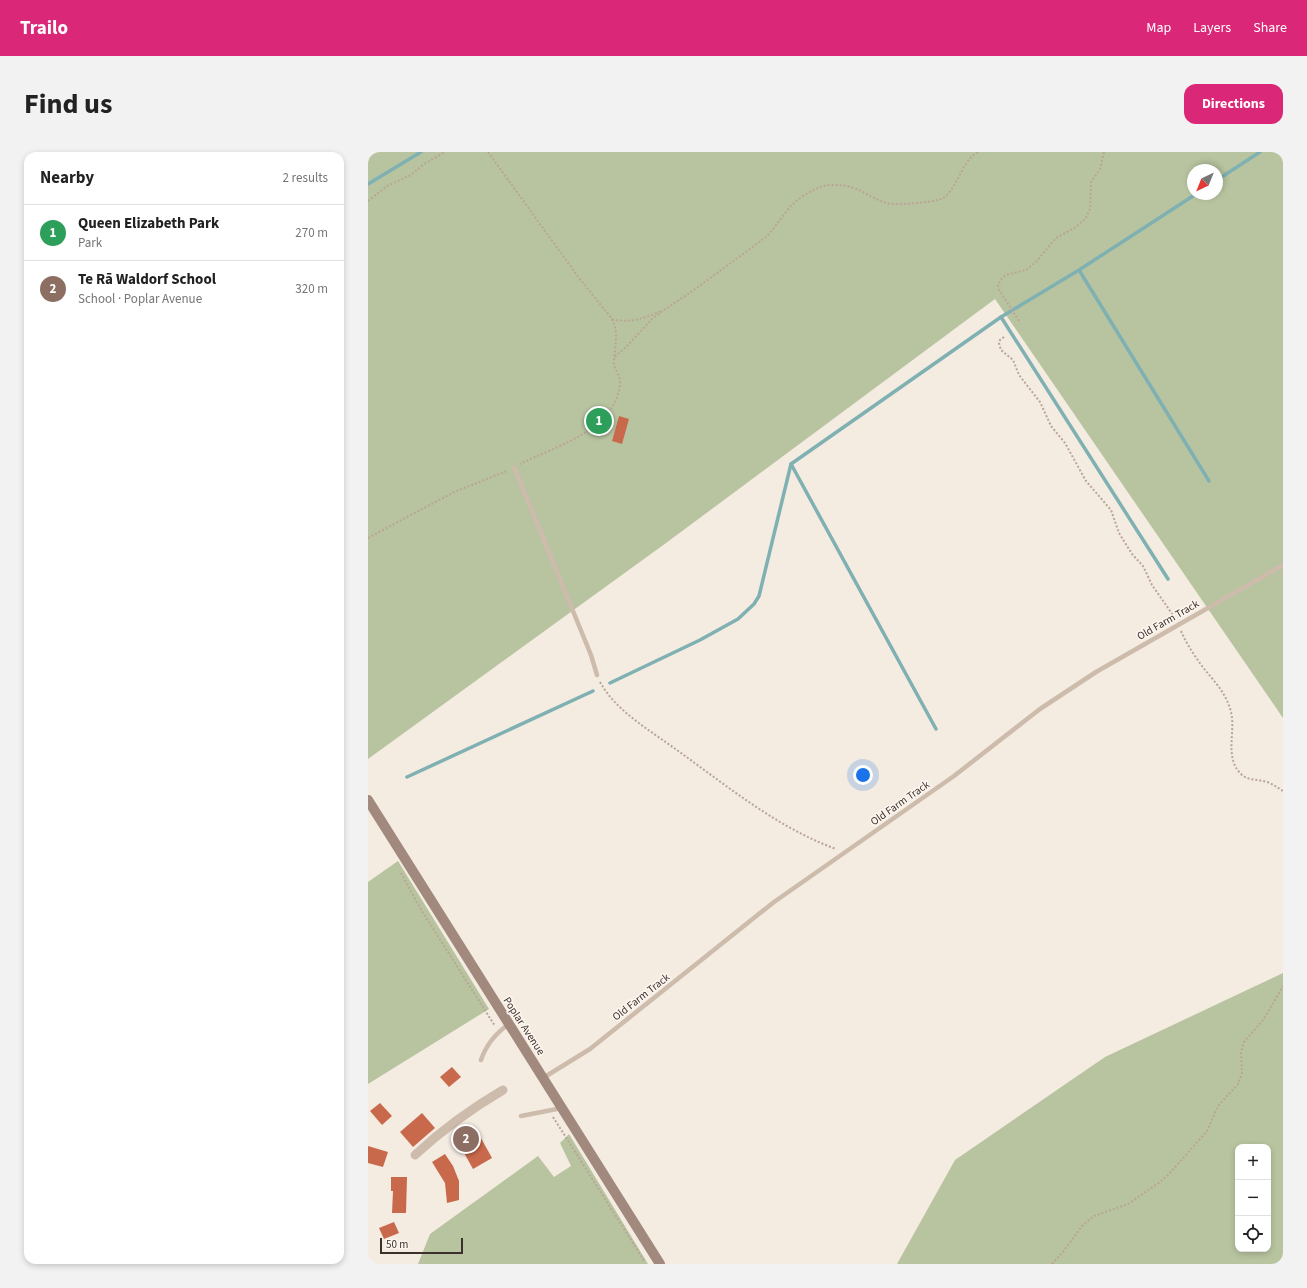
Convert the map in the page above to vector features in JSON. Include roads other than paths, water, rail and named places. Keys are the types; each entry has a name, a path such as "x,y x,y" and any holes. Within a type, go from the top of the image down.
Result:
{"main road":[{"name":"Poplar Avenue","path":"368,800 660,1264"}],"street":[{"path":"415,1155 439,1133 463,1115 503,1090"}],"lane":[{"path":"514,467 597,675"},
{"name":"Old Farm Track","path":"543,1078 590,1049 774,902 954,776 1040,709 1096,672 1283,566"},
{"path":"481,1060 484,1051 499,1031 509,1024"},
{"path":"522,1116 549,1112 562,1108"}],"waterway":[{"path":"368,184 421,152"},
{"path":"1223,176 1260,152"},
{"path":"610,683 700,640 738,619 754,604 759,596 791,464 1001,317 1079,270 1187,200"},
{"path":"1079,270 1209,481"},
{"path":"1001,317 1168,579"},
{"path":"791,464 936,729"},
{"path":"407,777 593,691"}],"place":[{"name":"Queen Elizabeth Park","path":"599,421"},
{"name":"Te Rā Waldorf School","path":"466,1139"}]}
